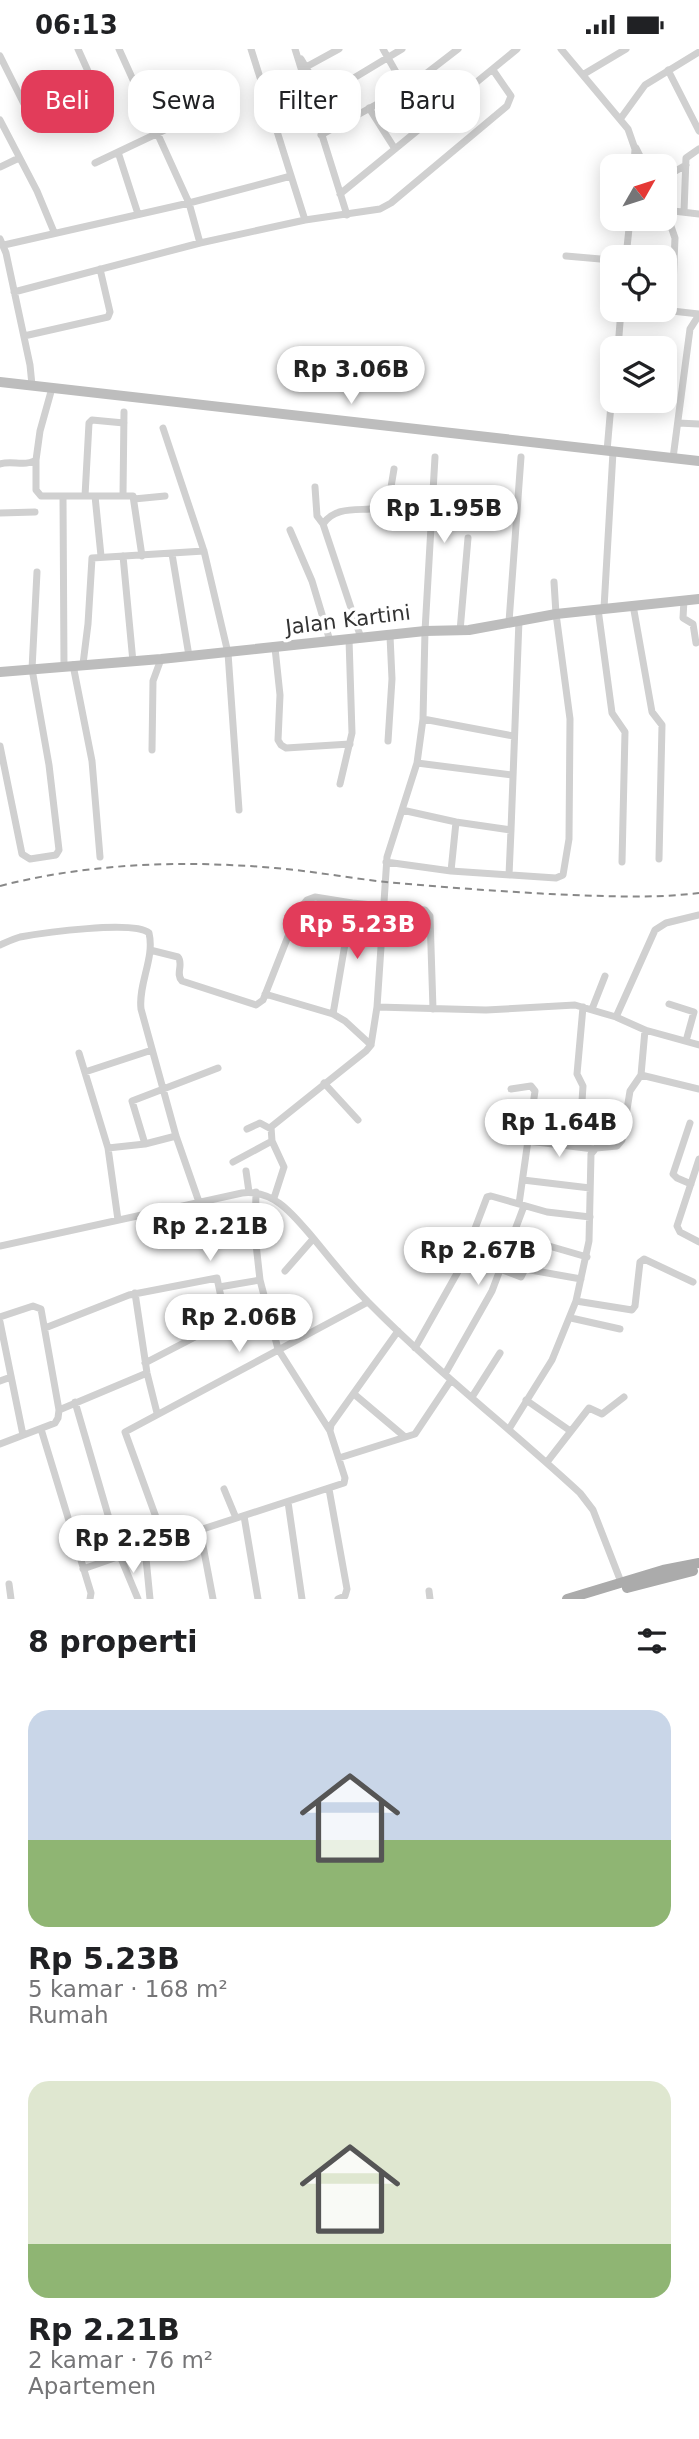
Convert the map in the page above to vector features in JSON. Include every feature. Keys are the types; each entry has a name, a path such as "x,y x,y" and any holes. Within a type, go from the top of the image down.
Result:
{"main road":[{"path":"567,1599 621,1582 699,1563"},
{"path":"587,1599 699,1570"}],"street":[{"path":"78,49 87,70"},
{"path":"119,49 129,70"},
{"path":"251,49 305,220"},
{"path":"295,49 308,70"},
{"path":"295,49 347,215"},
{"path":"306,67 339,49"},
{"path":"383,49 395,70"},
{"path":"361,74 401,49"},
{"path":"429,70 457,49"},
{"path":"340,194 517,49"},
{"path":"561,49 621,118 639,154"},
{"path":"584,74 626,49"},
{"path":"621,118 645,85 699,52"},
{"path":"0,56 21,98"},
{"path":"14,292 200,243 305,220 384,207 507,106 511,96 493,70"},
{"path":"668,71 699,131"},
{"path":"361,113 375,105"},
{"path":"369,108 395,149"},
{"path":"0,120 37,191 54,232"},
{"path":"94,163 158,133 189,203 200,243"},
{"path":"321,135 325,133"},
{"path":"634,144 634,154"},
{"path":"684,212 687,157 699,149"},
{"path":"118,152 138,214"},
{"path":"0,167 19,158"},
{"path":"677,170 686,165"},
{"path":"32,385 24,336 2,242 189,203 291,176"},
{"path":"677,211 699,214"},
{"path":"566,256 600,259"},
{"path":"24,336 108,317 110,312 100,269"},
{"path":"673,459 690,330 699,315 677,311"},
{"path":"0,382 699,461"},
{"path":"52,388 40,431 36,460 38,495 130,495 134,499 142,556"},
{"path":"123,495 124,412"},
{"path":"611,413 601,609 612,713 625,732 622,862"},
{"path":"85,496 89,423 92,420 124,423"},
{"path":"678,423 699,424"},
{"path":"163,428 204,551 228,653 239,810"},
{"path":"274,1198 284,1167 272,1141 271,1129 274,1123 371,1045 377,1007 386,862 417,763 424,719 425,631 435,457"},
{"path":"509,875 514,621 522,457"},
{"path":"0,464 30,463 36,460"},
{"path":"323,524 329,517 348,510 385,508 391,498 394,469"},
{"path":"315,487 317,516 323,524 361,638"},
{"path":"95,496 101,557"},
{"path":"134,499 164,496"},
{"path":"63,497 73,665 92,761 100,857"},
{"path":"0,513 35,512"},
{"path":"290,530 312,581 330,641"},
{"path":"460,631 468,538"},
{"path":"73,665 88,624 91,560 101,557 204,551"},
{"path":"172,554 190,656"},
{"path":"123,556 133,662"},
{"path":"0,746 3,772 22,854 30,859 57,854 59,850 48,765 33,669 37,572"},
{"path":"386,862 451,871 556,878 564,873 569,839 570,719 554,582"},
{"name":"Jalan Kartini","path":"0,672 228,653 425,631 460,631 556,614 699,599"},
{"path":"684,600 683,618 693,624 696,643"},
{"path":"633,605 652,712 662,725 659,859"},
{"path":"388,741 393,679 390,636"},
{"path":"340,784 350,744 352,682 349,639"},
{"path":"275,648 279,695 278,740 281,745 288,748 350,744"},
{"path":"152,750 153,681 161,659"},
{"path":"424,719 513,736"},
{"path":"417,763 512,775"},
{"path":"402,810 511,830"},
{"path":"451,871 456,822"},
{"path":"149,950 178,957 181,962 179,976 182,981 252,1005 261,1002 303,904 315,897 425,910 430,916 433,1009"},
{"path":"333,1014 352,903"},
{"path":"616,1017 655,930 666,923 699,915"},
{"path":"0,945 22,937 113,927 145,930 150,936 140,1004 176,1136 199,1202"},
{"path":"592,1009 605,976"},
{"path":"265,994 333,1014 345,1021 371,1045"},
{"path":"669,1004 694,1011 686,1041"},
{"path":"377,1007 486,1010 545,1006 583,1007 616,1017 645,1030 699,1045"},
{"path":"579,1147 583,1086 577,1074 583,1007"},
{"path":"528,1141 594,1149 614,1147 621,1143 629,1095 641,1075 645,1030"},
{"path":"85,1072 152,1050"},
{"path":"79,1053 108,1148 118,1220"},
{"path":"145,1144 132,1101 218,1068"},
{"path":"641,1075 699,1089"},
{"path":"324,1083 358,1120"},
{"path":"339,1458 416,1433 488,1297 521,1205 535,1090 531,1086 511,1089"},
{"path":"247,1129 260,1123 271,1129"},
{"path":"690,1123 673,1174 691,1184"},
{"path":"108,1148 145,1144 176,1136"},
{"path":"233,1162 272,1141"},
{"path":"509,1429 552,1360 571,1318 587,1257 591,1154 594,1149"},
{"path":"699,1159 677,1226 680,1232 699,1242"},
{"path":"83,1569 342,1485 345,1480 330,1431 278,1349 260,1280 252,1192 246,1171"},
{"path":"523,1180 590,1188"},
{"path":"0,1246 252,1192 274,1198 368,1302 415,1348 547,1462 589,1504 621,1582"},
{"path":"415,1348 460,1268 486,1197 491,1196 553,1213 590,1217"},
{"path":"285,1271 313,1239"},
{"path":"549,1245 587,1257"},
{"path":"576,1301 632,1310 635,1306 640,1262 644,1259 693,1282"},
{"path":"500,1269 521,1277 525,1269 581,1279"},
{"path":"45,1328 135,1293 213,1277 217,1279 225,1318 223,1323 145,1363"},
{"path":"219,1287 260,1280"},
{"path":"135,1293 145,1363 157,1413"},
{"path":"165,1542 124,1436 125,1431 368,1302"},
{"path":"0,1444 55,1423 58,1418 59,1410 42,1311 36,1306 0,1319 23,1435"},
{"path":"571,1318 621,1329"},
{"path":"330,1431 398,1331"},
{"path":"472,1397 500,1353"},
{"path":"59,1410 147,1373"},
{"path":"0,1381 11,1377"},
{"path":"354,1394 405,1437"},
{"path":"547,1462 569,1430 589,1408 602,1414 624,1397"},
{"path":"526,1400 569,1430"},
{"path":"75,1402 120,1556 138,1599"},
{"path":"41,1429 91,1593 90,1599"},
{"path":"224,1489 240,1517 258,1599"},
{"path":"329,1489 347,1589 345,1596 338,1599"},
{"path":"288,1502 302,1599"},
{"path":"200,1530 213,1599"},
{"path":"145,1548 150,1599"},
{"path":"9,1584 11,1599"}],"railway":[{"path":"0,886 33,878 102,868 206,864 275,868 386,882 529,893 624,897 699,893"}]}
